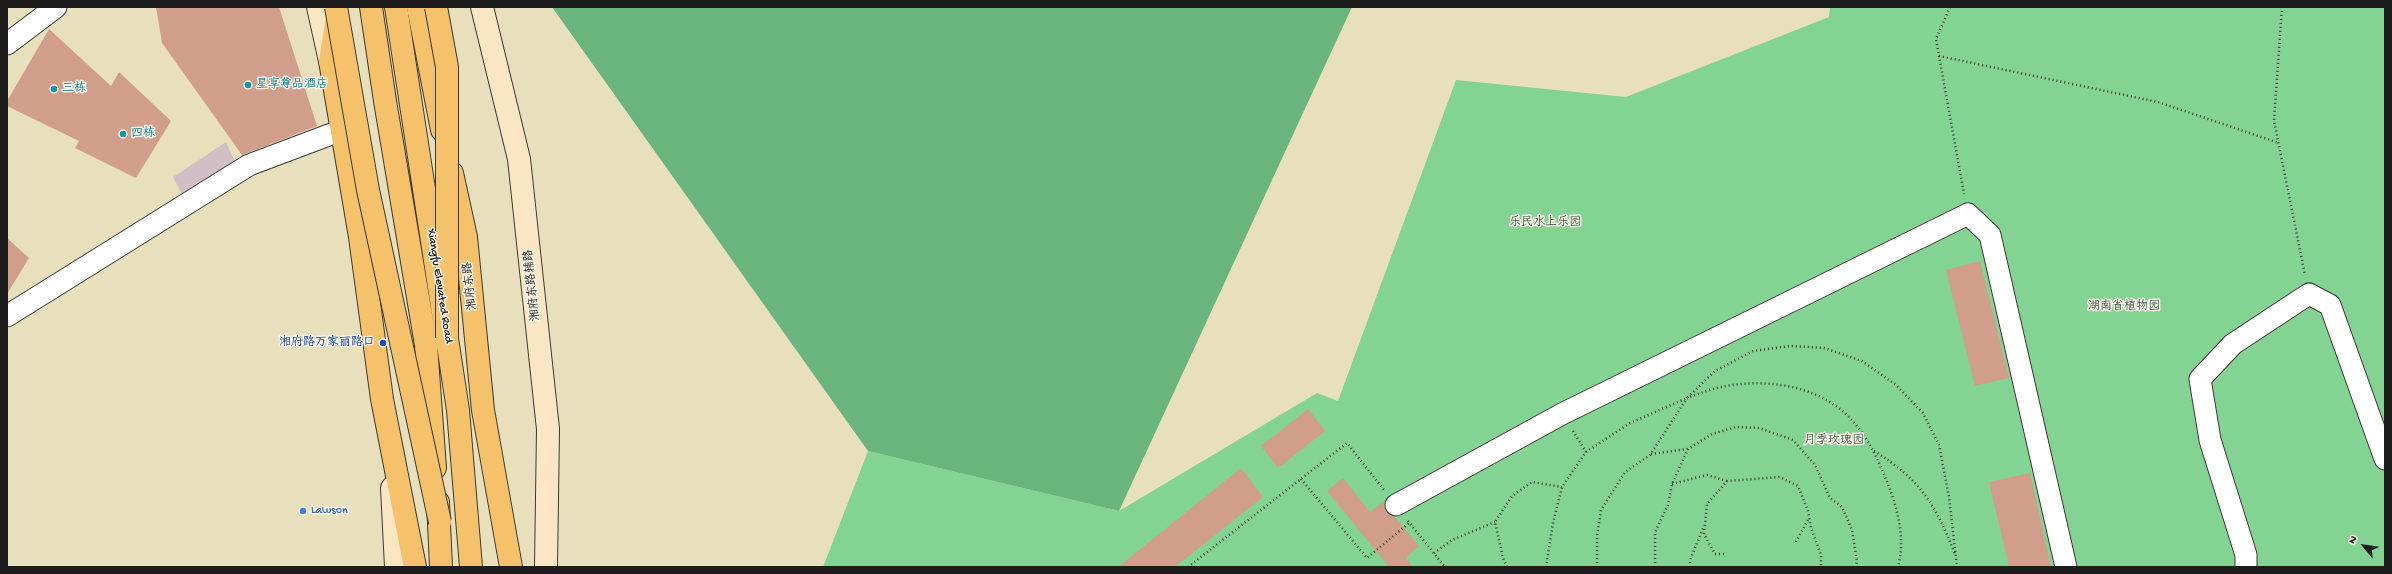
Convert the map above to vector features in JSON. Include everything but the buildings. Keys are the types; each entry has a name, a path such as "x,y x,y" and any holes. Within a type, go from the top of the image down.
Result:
{"main road":[{"path":"337,7 330,61 360,237 382,399 415,567"},
{"path":"337,7 368,190 440,522"},
{"name":"Xiangfu Elevated Road","path":"372,7 385,101 426,345 440,522 441,567"},
{"name":"Xiangfu Elevated Road","path":"396,7 458,410 472,567"},
{"name":"湘府东路","path":"418,7 430,72 466,237 483,410 511,567"},
{"path":"436,7 447,67 447,338"}],"street":[{"path":"7,44 56,7"},
{"path":"318,7 330,61"},
{"name":"湘府东路辅路","path":"482,7 519,158 548,429 546,567"},
{"path":"7,316 249,165 342,130"},
{"path":"1396,505 1562,414 1968,214 1990,235 2066,567"},
{"path":"2246,567 2246,555 2210,440 2200,379 2233,344 2309,294 2330,305 2385,459"},
{"path":"382,399 393,504 396,567"}],"path":[{"path":"1950,7 1936,38 1968,214"},
{"path":"2282,7 2274,121 2309,294"},
{"path":"1939,56 2158,102 2279,143"},
{"path":"1597,567 1597,536 1601,510 1625,472 1650,455 1686,398 1716,371 1753,351 1790,346 1824,348 1862,361 1896,385 1923,413 1939,445 1950,497 1957,567"},
{"path":"1546,567 1553,523 1562,487 1586,452 1630,423 1686,398 1721,387 1762,382 1795,387 1828,400 1856,424 1874,451 1893,496 1902,537 1898,567"},
{"path":"1562,414 1586,452"},
{"path":"1650,455 1688,449 1712,434 1736,427 1759,428 1793,440 1814,465 1830,498 1842,507 1852,530 1857,561 1856,567"},
{"path":"1188,567 1347,443 1444,567"},
{"path":"1655,567 1655,532 1668,505 1672,484 1688,449"},
{"path":"1874,451 1900,467 1925,494 1940,518 1957,558"},
{"path":"1672,484 1707,475 1726,481 1780,476 1798,486 1821,555 1820,567"},
{"path":"1301,479 1367,558 1409,522"},
{"path":"1724,554 1715,554 1704,534 1707,504 1726,481"},
{"path":"1434,553 1452,540 1495,522 1512,496 1532,482 1562,487"},
{"path":"1796,542 1809,518"},
{"path":"1495,522 1503,558 1507,567"},
{"path":"1690,567 1690,560 1705,522"}],"shaded area":[{"path":"226,142 235,162 183,196 173,177"}],"green space":[{"path":"552,7 1352,7 1119,511 868,451"},
{"name":"湖南省植物园","path":"1830,7 2385,7 2385,567 823,567 868,451 1119,511 1317,393 1338,401 1456,80 1626,97 1829,17"}],"place":[{"name":"星享尊品酒店","path":"248,85"},
{"name":"三栋","path":"54,89"},
{"name":"四栋","path":"123,134"},
{"name":"湘府路万家丽路口","path":"383,343"},
{"name":"Lawson","path":"303,511"}],"park label":[{"name":"乐民水上乐园","path":"1545,223"},
{"name":"月季玫瑰园","path":"1834,441"}]}
